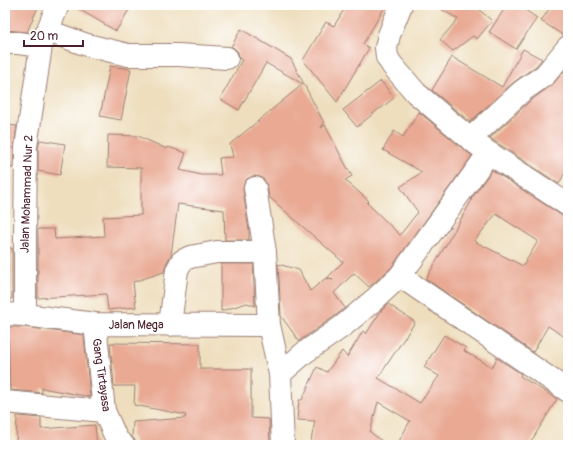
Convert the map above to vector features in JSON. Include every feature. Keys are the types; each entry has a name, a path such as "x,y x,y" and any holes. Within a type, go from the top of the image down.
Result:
{"street":[{"name":"Jalan Mohammad Nur 2","path":"15,314 25,240 26,148 44,39 58,5"},
{"path":"401,5 389,35 386,48 387,57 392,65 416,93 470,139 568,205"},
{"path":"5,43 44,39 87,45 128,55 178,55 227,58"},
{"path":"470,139 522,90 545,75 568,47"},
{"path":"280,374 304,353 343,326 400,276 489,153"},
{"path":"255,188 265,252 269,325 280,374 283,445"},
{"path":"170,325 177,270 182,261 190,257 217,252 265,252"},
{"path":"400,276 568,391"},
{"name":"Jalan Mega","path":"15,314 94,324 269,325"},
{"name":"Gang Tirtayasa","path":"94,324 104,411 117,440 123,445"},
{"path":"5,402 104,411"}],"building":[{"path":"5,5 39,5 27,32 5,30"},
{"path":"72,5 132,5 116,31"},
{"path":"347,5 386,5 363,44 369,48 337,102 303,60 326,22 334,26"},
{"path":"434,5 474,5 492,21 477,39 473,36 453,51 440,40 458,19"},
{"path":"507,5 518,5 537,18 516,49 489,32"},
{"path":"552,5 568,5 568,35 563,35 541,21"},
{"path":"241,29 291,59 324,123 321,128 325,125 352,176 345,180 369,201 367,203 400,235 418,212 400,187 422,172 383,150 394,131 403,137 419,112 472,156 391,268 369,287 354,273 334,293 345,308 299,341 281,316 278,264 299,270 310,291 326,278 333,280 328,277 343,262 269,197 264,180 260,177 253,176 247,179 244,183 243,190 249,240 225,240 224,210 178,204 171,255 164,272 133,282 136,307 108,310 106,294 38,298 38,229 54,229 55,239 104,236 103,217 141,215 141,168 107,167 108,135 138,136 167,149 168,147 186,153 180,170 201,175 221,175 219,158 233,157 230,144 257,122 259,122 258,121 303,84 266,63 239,110 220,99 242,60 239,58 238,52 231,47"},
{"path":"523,49 542,59 536,66 514,82 470,122 432,90 452,57 502,87"},
{"path":"110,66 131,69 121,120 100,116"},
{"path":"564,71 568,73 568,166 559,184 490,138 530,101 552,85"},
{"path":"381,81 394,98 357,127 343,110"},
{"path":"5,125 17,126 13,168 5,167"},
{"path":"40,140 65,144 60,175 38,171 38,148"},
{"path":"492,170 561,215 568,217 568,339 548,326 533,352 426,279 472,200 471,199","holes":["496,214 538,241 523,266 474,241"]},
{"path":"5,248 12,248 12,299 5,299"},
{"path":"221,264 253,264 255,306 247,303 221,311"},
{"path":"388,304 415,322 378,378 420,403 439,376 424,367 444,335 466,348 464,351 492,367 497,358 521,374 520,376 557,399 529,445 397,445 410,421 378,402 370,432 387,445 310,445 315,421 297,420 299,400 302,400 317,367 327,372 342,351 347,357 363,331 366,334 381,311"},
{"path":"8,327 24,327 84,335 90,397 42,388 42,393 10,390"},
{"path":"110,343 200,344 200,369 251,369 251,418 269,419 270,445 135,444 135,440 132,437 133,422 185,418 186,415 134,405 135,386 114,386"},
{"path":"17,416 41,418 41,429 95,425 97,445 16,445"}]}
